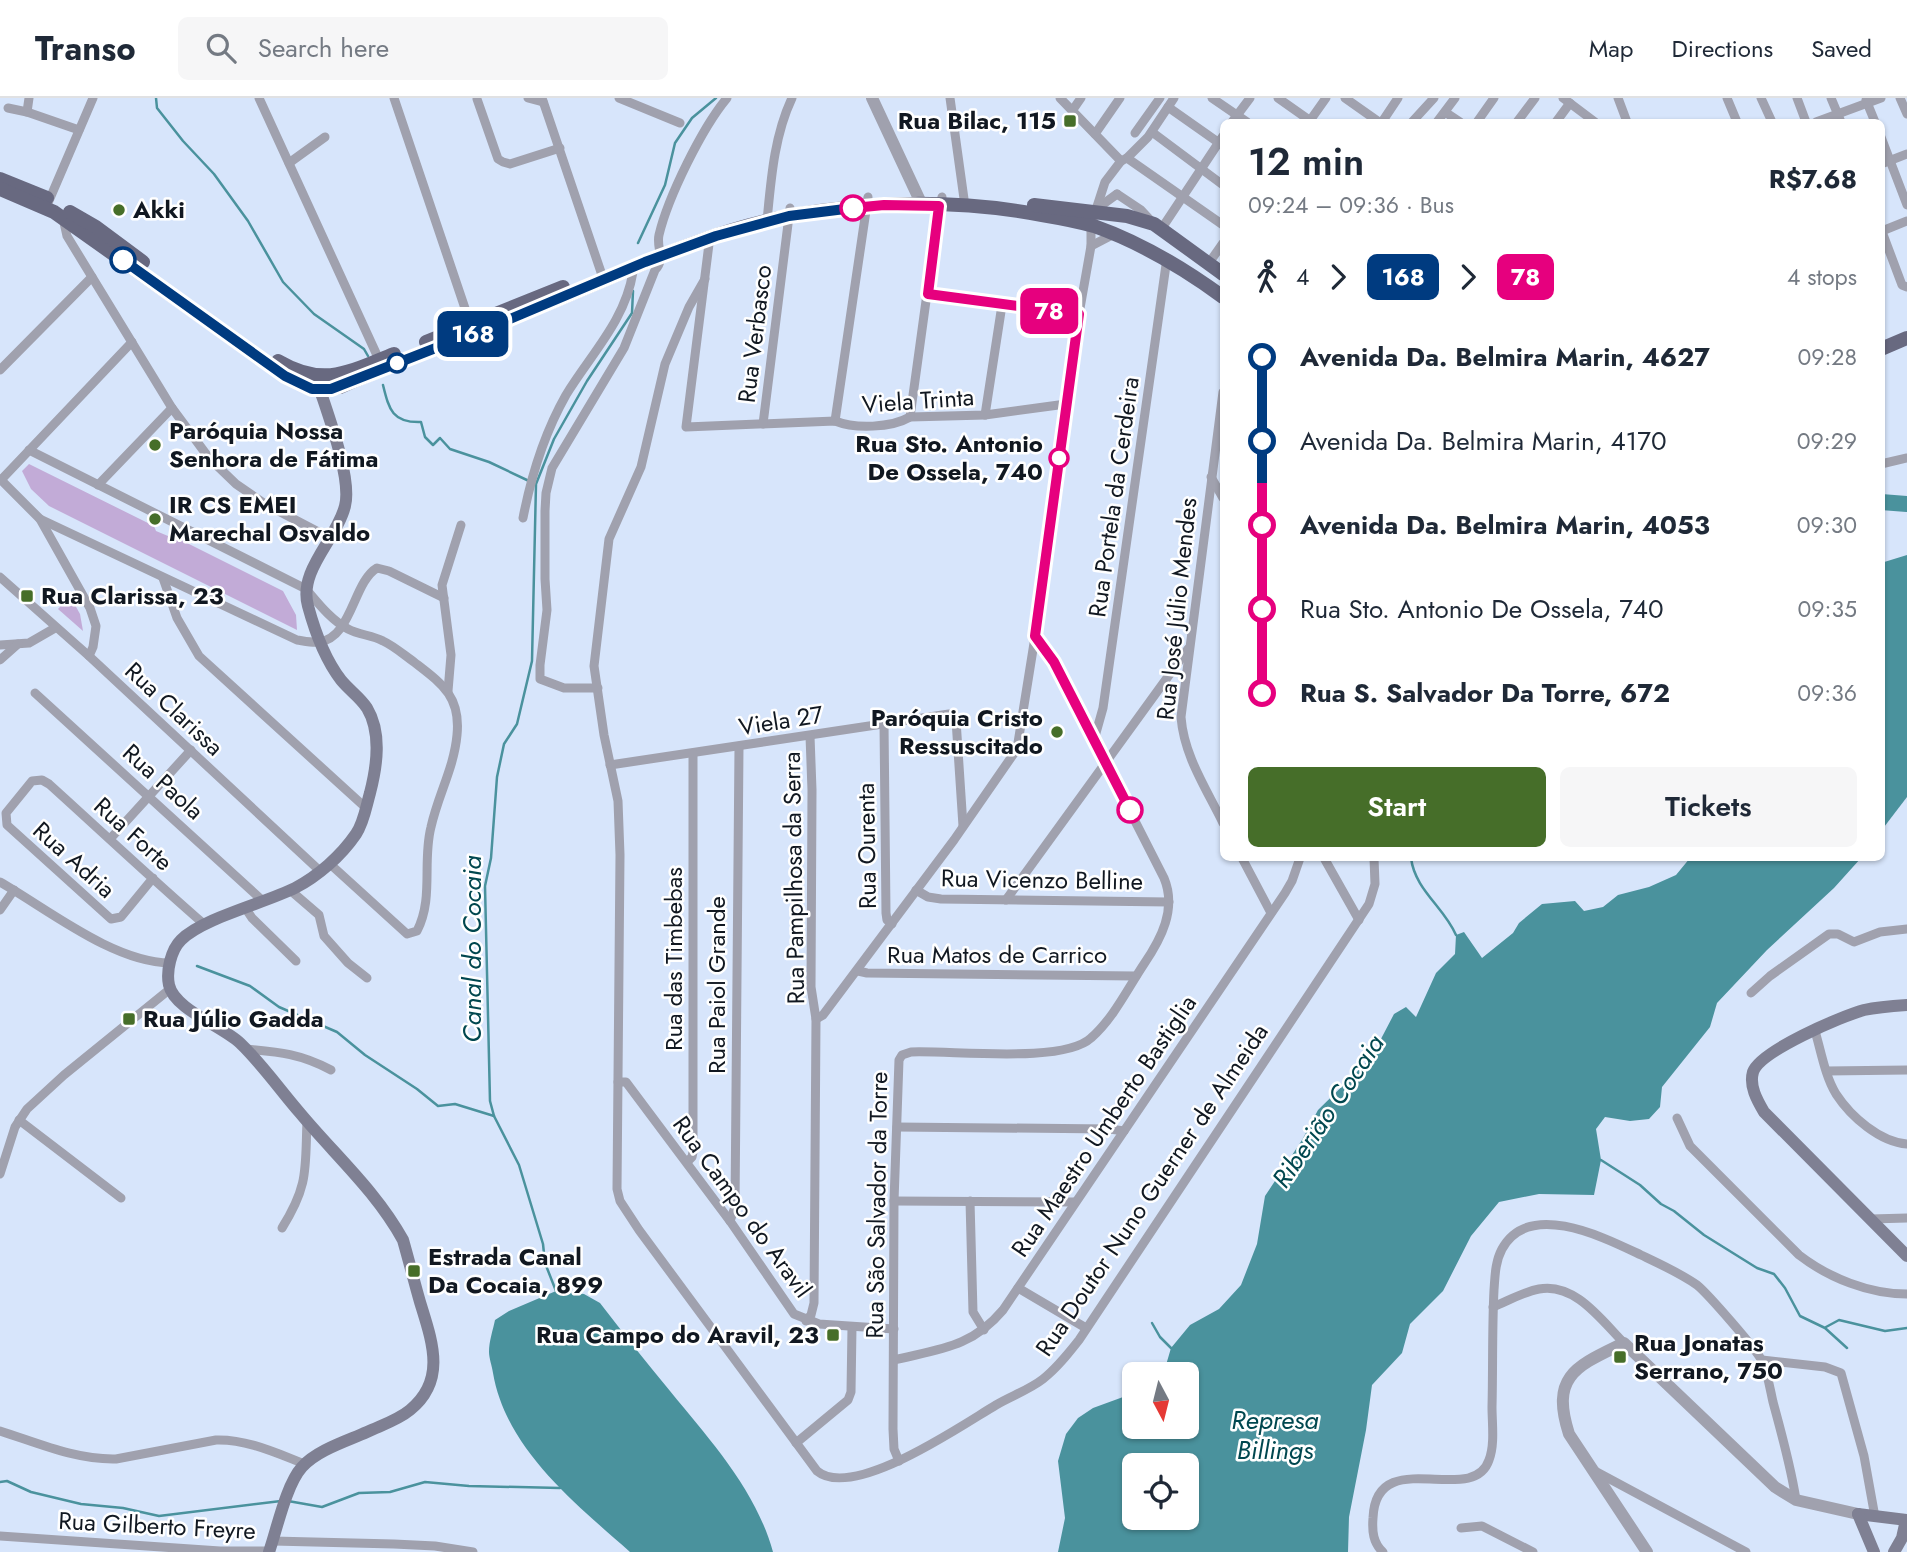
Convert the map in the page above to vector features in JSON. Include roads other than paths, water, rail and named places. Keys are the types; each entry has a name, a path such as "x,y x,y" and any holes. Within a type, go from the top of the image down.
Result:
{"main road":[{"path":"0,179 48,203 67,220 285,376 312,389 326,389 382,364 630,267 659,251 767,216 789,212 915,197 1092,218 1127,216 1158,226 1220,272"},
{"path":"0,189 48,203"},
{"path":"1092,218 1114,234 1167,258 1220,295"},
{"path":"67,220 96,227 287,366 315,377 382,364"},
{"path":"1885,347 1907,338"},
{"path":"270,1548 294,1482 305,1464 345,1441 402,1416 422,1399 429,1388 434,1371 430,1334 403,1240 363,1183 246,1049 231,1035 186,1007 169,984 170,963 174,948 179,942 205,925 290,890 325,867 356,833 366,808 377,761 373,722 368,710 341,679 319,643 306,589 342,516 347,498 343,467 326,409 325,384 341,373"},
{"path":"1907,1005 1862,1010 1776,1049 1757,1063 1752,1074 1755,1097 1764,1112 1907,1256"},
{"path":"1857,1514 1907,1520 1898,1550"},
{"path":"1857,1514 1874,1552"}],"street":[{"path":"27,112 29,98"},
{"path":"48,203 93,98"},
{"path":"259,98 382,364"},
{"path":"394,98 472,328"},
{"path":"528,98 542,100 602,277"},
{"path":"619,98 680,123"},
{"path":"598,688 579,689 551,685 539,675 547,610 546,493 552,468 624,348 654,270 659,265 660,232 705,130 726,98"},
{"path":"767,216 782,124 792,98"},
{"path":"872,98 915,197"},
{"path":"950,98 965,201"},
{"path":"1060,98 1124,160 1220,223"},
{"path":"1072,111 1081,98"},
{"path":"1095,134 1120,98"},
{"path":"1212,98 1235,119 1250,98"},
{"path":"1278,98 1306,119"},
{"path":"1312,119 1326,98"},
{"path":"1345,98 1376,119"},
{"path":"1383,119 1398,98"},
{"path":"1415,119 1434,98"},
{"path":"1439,119 1455,98"},
{"path":"1479,119 1494,98"},
{"path":"1519,119 1535,98"},
{"path":"1618,98 1626,119"},
{"path":"1727,98 1736,119"},
{"path":"1761,98 1771,119"},
{"path":"1797,98 1805,119"},
{"path":"1831,98 1839,118 1867,100 1881,98"},
{"path":"1900,98 1907,114"},
{"path":"477,99 498,159 503,162 510,164 560,148"},
{"path":"1135,133 1155,100"},
{"path":"1867,100 1874,119"},
{"path":"1557,119 1566,101 1591,119"},
{"path":"816,1019 823,1015 858,971 1017,749 1091,246 1092,218 1105,182 1124,160 1140,147 1171,102 1220,139"},
{"path":"8,108 79,130"},
{"path":"1445,112 1456,119"},
{"path":"1152,132 1220,182"},
{"path":"289,163 325,137"},
{"path":"1113,172 1117,194 1141,210 1158,226 1220,144"},
{"path":"1907,154 1886,163 1907,205"},
{"path":"1092,218 1117,194"},
{"path":"910,417 940,201"},
{"path":"835,421 868,202"},
{"name":"Rua Verbasco","path":"763,424 789,212"},
{"path":"67,220 67,236 172,408 208,458 236,484 265,504 330,538"},
{"path":"1885,229 1907,221"},
{"path":"1091,246 1114,234"},
{"path":"705,279 710,235"},
{"path":"1885,238 1902,285 1907,287"},
{"path":"1209,263 1220,247"},
{"name":"Rua Portela da Cerdeira","path":"1094,740 1103,708 1167,258"},
{"path":"523,518 531,479 559,410 607,337 628,298 630,267 654,270"},
{"path":"0,370 92,277"},
{"name":"Viela Trinta","path":"705,279 685,423 688,428 835,421 844,425 886,424 902,422 910,417 985,415 1066,404"},
{"name":"Rua Doutor Nuno Guerner de Almeida","path":"705,279 689,307 666,364 641,467 609,539 594,666 618,802 620,855 617,1189 620,1201 694,1306 817,1471 831,1478 849,1478 924,1450 1042,1380 1060,1364 1371,901 1374,861"},
{"path":"928,294 1079,314"},
{"path":"985,415 1002,305"},
{"path":"89,656 96,626 93,615 40,519 1,479 132,342"},
{"path":"98,485 172,408"},
{"name":"Rua José Júlio Mendes","path":"1220,413 1181,708 1185,744 1220,816"},
{"path":"29,450 306,589 342,625 385,642 448,691"},
{"path":"1885,463 1907,458"},
{"path":"1211,477 1220,493"},
{"path":"40,519 297,640 319,643 333,636 370,574 377,568 389,571 444,598"},
{"path":"448,691 452,655 443,582 461,525"},
{"name":"Rua Clarissa","path":"0,577 191,750 325,867 407,934 417,931 426,902 426,855 430,831 449,775 457,737 456,712 448,691"},
{"path":"163,578 177,618 199,656 366,808"},
{"path":"0,645 34,641 55,628"},
{"path":"1035,636 1054,662 1164,878 1169,902"},
{"path":"0,660 19,644"},
{"path":"1006,900 1188,648"},
{"name":"Rua Paola","path":"35,693 150,795 263,901"},
{"name":"Viela 27","path":"610,765 949,714 956,720 963,826"},
{"name":"Rua Ourenta","path":"884,723 886,913 891,924"},
{"name":"Rua Pampilhosa da Serra","path":"806,1321 811,1315 814,1303 816,1019 811,987 810,736"},
{"name":"Rua Paiol Grande","path":"730,1221 735,1207 739,747"},
{"path":"110,839 191,750"},
{"name":"Rua das Timbebas","path":"687,1162 693,1152 693,754"},
{"name":"Rua Forte","path":"33,781 42,780 49,784 205,925"},
{"name":"Rua Adria","path":"33,781 6,813 7,825 104,914 111,919 121,917 153,878"},
{"path":"1244,861 1271,913"},
{"name":"Rua Maestro Umberto Bastiglia","path":"894,1360 964,1342 984,1329 1003,1310 1290,886 1299,861"},
{"path":"1326,861 1359,920"},
{"path":"0,882 100,942 152,963 170,963"},
{"path":"0,910 14,890"},
{"path":"290,890 319,915 324,936 348,963 367,978"},
{"name":"Rua Vicenzo Belline","path":"916,890 928,897 942,899 1169,902"},
{"name":"Rua São Salvador da Torre","path":"899,1461 894,1449 894,1201 897,1066 901,1057 906,1053 1042,1053 1076,1047 1098,1030 1136,976 1161,935 1169,902"},
{"path":"246,909 296,961"},
{"path":"1751,993 1769,976 1829,934 1838,934 1854,942 1880,932 1907,929"},
{"path":"0,1174 19,1119 64,1075 169,984 152,963"},
{"name":"Rua Matos de Carrico","path":"858,971 1136,976"},
{"path":"1815,1031 1836,1094 1868,1127 1886,1140 1907,1144"},
{"path":"246,1049 279,1051 309,1058 331,1069"},
{"path":"1828,1071 1907,1070"},
{"name":"Rua Campo do Aravil","path":"618,1082 626,1082 631,1087 730,1221 794,1314 819,1324 894,1329"},
{"path":"1677,1118 1690,1146 1790,1247 1816,1268 1836,1278 1881,1292 1907,1294"},
{"path":"19,1119 121,1198"},
{"path":"282,1228 302,1192 306,1177 307,1121"},
{"path":"897,1127 1124,1131"},
{"path":"894,1201 1075,1202"},
{"path":"971,1201 972,1312 984,1329"},
{"path":"1871,1219 1907,1218"},
{"path":"1383,1552 1374,1541 1372,1525 1373,1508 1378,1494 1385,1486 1406,1480 1460,1479 1481,1471 1489,1461 1496,1265 1501,1249 1511,1237 1527,1228 1545,1225 1572,1227 1599,1236 1674,1271 1699,1286 1762,1360 1792,1472 1796,1500"},
{"path":"1018,1288 1086,1328"},
{"path":"1493,1307 1538,1289 1562,1290 1589,1307 1775,1487 1796,1500 1857,1514"},
{"path":"796,1443 848,1401 851,1392 852,1326"},
{"path":"1624,1343 1587,1362 1573,1373 1565,1384 1563,1415 1569,1434 1647,1552"},
{"path":"1762,1360 1825,1367 1841,1373 1864,1456 1875,1517"},
{"path":"0,1431 84,1457 117,1459 230,1439 305,1464"},
{"path":"1592,1470 1746,1552"},
{"path":"1461,1528 1482,1526 1533,1552"},
{"name":"Rua Gilberto Freyre","path":"0,1536 220,1551 394,1544 435,1546 472,1552"}],"water":[{"path":"1907,555 1907,797 1885,826 1885,562"},
{"name":"Represa Billings","path":"1688,861 1858,861 1717,1003 1710,1027 1662,1087 1660,1107 1649,1119 1630,1121 1605,1117 1596,1129 1601,1160 1594,1195 1539,1194 1499,1202 1471,1236 1443,1291 1410,1324 1402,1353 1372,1385 1349,1517 1348,1552 1058,1552 1065,1518 1058,1461 1066,1434 1078,1418 1093,1408 1122,1397 1122,1439 1199,1439 1199,1362 1167,1362 1171,1348 1190,1325 1219,1309 1241,1285 1257,1244 1265,1196 1302,1140 1318,1110 1371,1058 1394,1014 1406,1007 1416,1017 1436,973 1455,954 1456,935 1464,932 1482,958 1513,933 1519,923 1542,904 1575,901 1584,911 1603,907 1618,895 1649,887 1676,875"},
{"path":"556,1291 584,1294 600,1303 730,1467 755,1508 773,1552 630,1552 546,1473 512,1426 500,1401 489,1348 495,1320 509,1311"}],"waterway":[{"path":"156,98 157,108 214,174 248,221 283,282 314,314 364,349 368,356"},
{"path":"638,243 665,185 675,143 692,118 716,98"},
{"name":"Canal do Cocaia","path":"556,1291 545,1263 543,1244 519,1165 494,1116 490,1101 485,886 491,858 497,777 504,744 517,724 532,661 536,484 554,439 587,381 632,313 633,291"},
{"path":"383,385 393,413 404,420 421,422 425,437 433,445 440,438 450,449 489,462 529,481"},
{"name":"Riberião Cocaia","path":"1885,502 1907,504"},
{"path":"1412,861 1418,880 1456,935"},
{"path":"197,966 250,986 279,1007 337,1032 438,1106 455,1104 494,1116"},
{"path":"1601,1160 1640,1185 1704,1235 1757,1268 1774,1274 1800,1316 1825,1328 1847,1348"},
{"path":"1826,1327 1839,1320 1885,1331 1907,1328"},
{"path":"1152,1323 1160,1337 1171,1348"},
{"path":"0,1482 7,1481 31,1492 81,1504 123,1508 159,1516 281,1501"},
{"path":"288,1501 322,1507 359,1493 390,1492 425,1482 560,1488"}],"place":[{"name":"Rua Bilac, 115","path":"1070,121"},
{"name":"Akki","path":"119,210"},
{"name":"Paróquia Nossa Senhora de Fátima","path":"155,445"},
{"name":"Rua Sto. Antonio De Ossela, 740","path":"1059,458"},
{"name":"IR CS EMEI Marechal Osvaldo","path":"155,519"},
{"name":"Rua Clarissa, 23","path":"27,596"},
{"name":"Paróquia Cristo Ressuscitado","path":"1057,732"},
{"name":"Rua Júlio Gadda","path":"129,1019"},
{"name":"Estrada Canal Da Cocaia, 899","path":"414,1271"},
{"name":"Rua Campo do Aravil, 23","path":"833,1335"},
{"name":"Rua Jonatas Serrano, 750","path":"1620,1357"}]}
